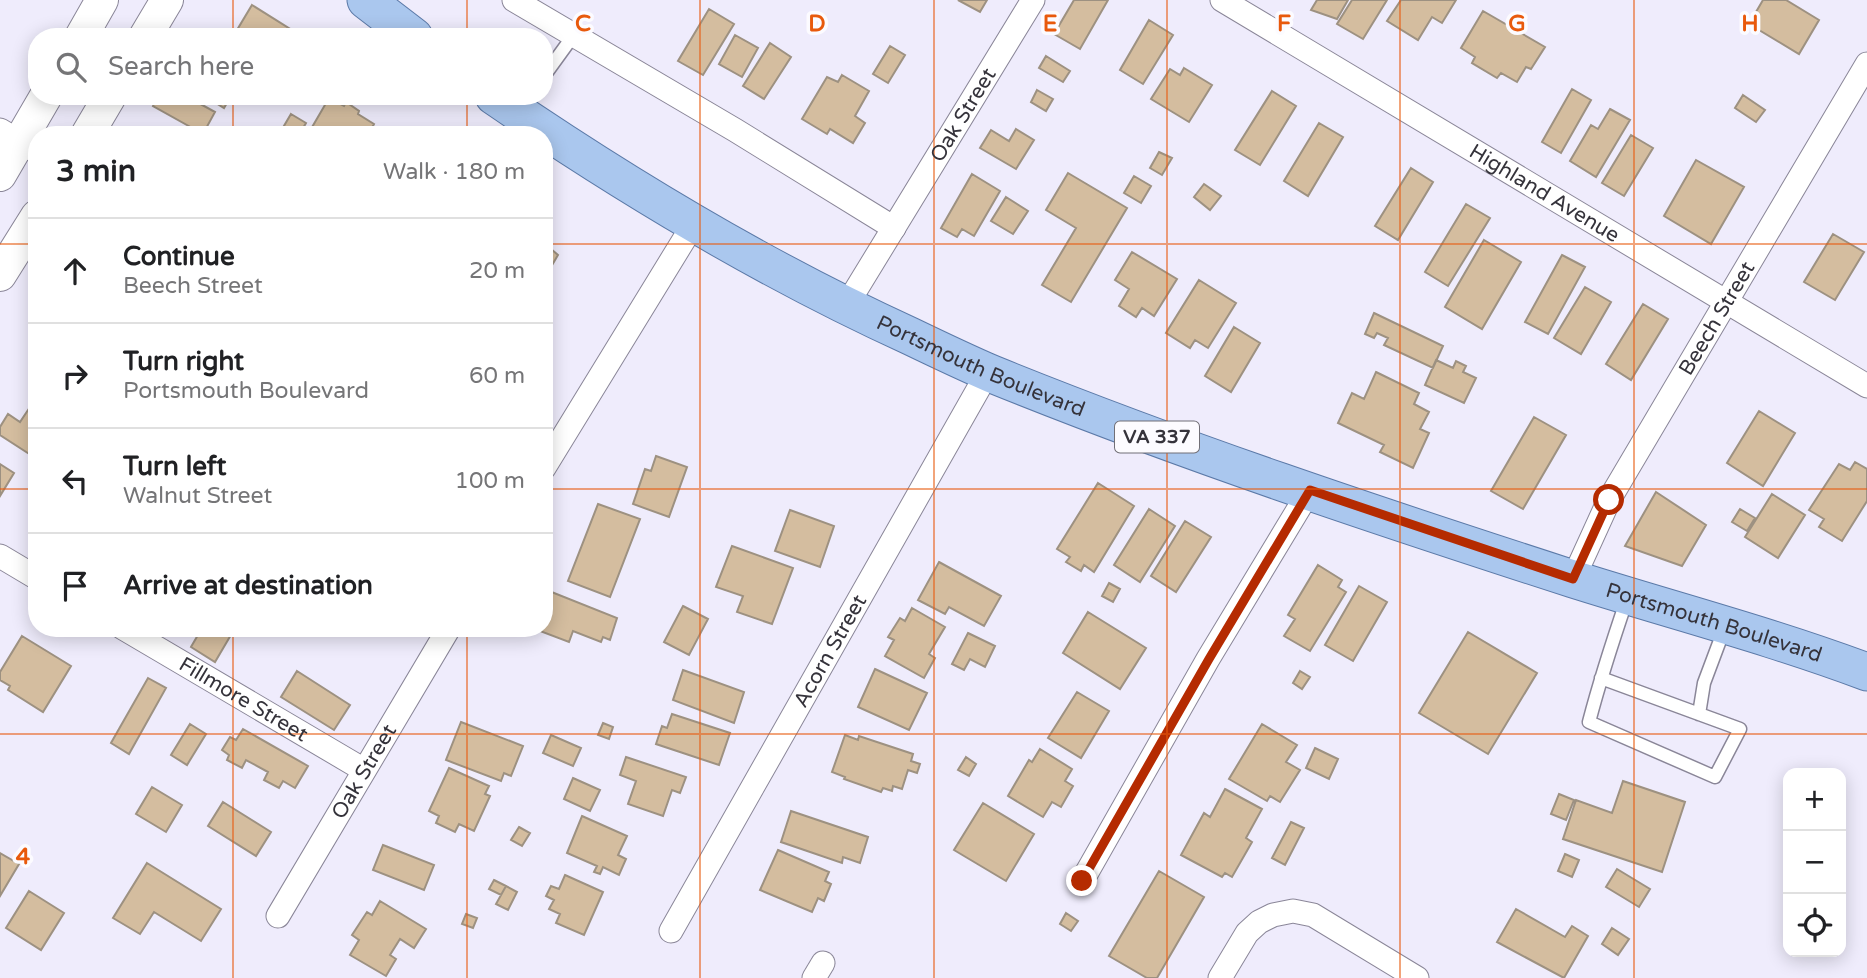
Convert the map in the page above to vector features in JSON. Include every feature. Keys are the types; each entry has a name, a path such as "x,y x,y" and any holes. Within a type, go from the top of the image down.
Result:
{"main road":[{"path":"86,28 102,0"},
{"path":"150,28 167,0"},
{"path":"366,0 402,28"},
{"path":"28,126 41,105"},
{"path":"92,126 105,105"},
{"name":"Portsmouth Boulevard","path":"512,105 541,126"},
{"name":"Portsmouth Boulevard","path":"553,135 586,159 694,225 846,306 988,372 1140,431 1310,490 1573,579 1867,672"},
{"path":"0,175 19,141"},
{"path":"0,275 28,230"}],"street":[{"path":"514,0 735,130 894,228"},
{"name":"Oak Street","path":"846,306 1033,0"},
{"name":"Highland Avenue","path":"1222,0 1867,386"},
{"name":"Beech Street","path":"1573,579 1609,500 1867,64"},
{"path":"553,452 694,225"},
{"name":"Acorn Street","path":"671,931 988,372"},
{"path":"1082,881 1209,659 1310,490"},
{"path":"0,556 28,573"},
{"name":"Fillmore Street","path":"138,637 364,770"},
{"name":"Oak Street","path":"278,916 444,637"},
{"path":"1220,978 1247,933 1259,922 1273,915 1293,911 1313,915 1417,978"}],"lane":[{"path":"553,64 573,36"},
{"path":"1601,678 1740,729 1714,777 1589,722 1601,678 1628,596"},
{"path":"1699,714 1704,683 1725,626"}],"building":[{"path":"958,0 987,0 980,12"},
{"path":"1074,0 1108,0 1080,49 1054,34"},
{"path":"1317,0 1348,0 1337,19 1311,10"},
{"path":"1352,0 1387,0 1363,39 1337,24"},
{"path":"1401,0 1456,0 1442,23 1432,17 1418,40 1387,21"},
{"path":"1763,0 1786,0 1819,20 1799,54 1749,24"},
{"path":"252,5 289,28 238,28"},
{"path":"709,9 734,24 703,75 678,61"},
{"path":"1483,11 1545,47 1531,69 1526,67 1517,82 1501,73 1497,78 1472,63 1475,57 1461,48"},
{"path":"1149,20 1173,35 1143,84 1120,70"},
{"path":"735,35 758,48 742,77 719,64"},
{"path":"770,43 791,57 764,99 743,86"},
{"path":"890,46 905,55 888,83 873,74"},
{"path":"1046,56 1070,71 1063,82 1039,68"},
{"path":"1184,68 1212,85 1189,122 1151,99 1170,69 1180,75"},
{"path":"842,75 869,91 855,116 865,123 853,143 830,129 827,134 802,119 827,77 838,82"},
{"path":"1572,89 1591,100 1561,153 1542,142"},
{"path":"1037,90 1053,99 1046,111 1031,102"},
{"path":"1272,91 1296,106 1260,165 1235,150"},
{"path":"1743,95 1765,110 1756,122 1735,108"},
{"path":"202,105 215,112 207,126 189,126 153,106"},
{"path":"325,105 350,105 359,111 358,114 374,124 373,126 313,126"},
{"path":"1610,109 1630,120 1596,177 1570,161 1591,125 1598,129"},
{"path":"291,114 306,123 304,126 284,126"},
{"path":"1319,123 1343,137 1308,196 1284,181"},
{"path":"1016,129 1034,140 1016,169 980,148 991,130 1009,141"},
{"path":"1631,135 1653,148 1624,196 1602,183"},
{"path":"1159,152 1172,158 1162,175 1150,168"},
{"path":"1696,160 1744,187 1711,244 1664,216"},
{"path":"1411,168 1433,182 1398,240 1375,226"},
{"path":"1068,173 1127,208 1071,302 1042,285 1076,228 1046,210"},
{"path":"972,174 1000,191 974,236 962,229 957,237 941,228"},
{"path":"1134,176 1151,186 1141,203 1124,193"},
{"path":"1204,184 1221,196 1210,210 1194,197"},
{"path":"1006,197 1028,211 1013,234 991,221"},
{"path":"1466,204 1490,218 1448,286 1425,272"},
{"path":"1833,234 1864,252 1835,300 1804,282"},
{"path":"1484,240 1521,262 1482,329 1445,307"},
{"path":"553,251 558,255 553,264"},
{"path":"1132,252 1177,279 1154,316 1142,308 1136,317 1119,306 1129,289 1115,280"},
{"path":"1562,255 1585,267 1548,334 1525,322"},
{"path":"1199,280 1236,303 1208,348 1195,340 1190,348 1166,333"},
{"path":"1585,287 1611,302 1581,354 1554,338"},
{"path":"1643,304 1668,319 1631,380 1606,364"},
{"path":"1374,313 1443,346 1433,368 1384,345 1388,338 1377,333 1374,338 1365,334"},
{"path":"1234,327 1260,343 1231,392 1205,376"},
{"path":"1436,360 1453,368 1456,361 1466,366 1463,372 1476,378 1464,403 1425,385"},
{"path":"1376,372 1419,393 1414,404 1429,412 1420,429 1429,433 1413,468 1380,452 1384,445 1338,423 1352,393 1364,399"},
{"path":"28,410 28,453 0,435 0,427 8,414 20,422"},
{"path":"1759,411 1795,433 1763,486 1727,463"},
{"path":"1534,417 1566,435 1523,509 1491,491"},
{"path":"656,456 687,467 669,517 633,504 645,469 651,471"},
{"path":"1855,462 1867,469 1867,501 1842,541 1819,527 1824,519 1809,510 1839,464 1850,470"},
{"path":"0,464 14,473 0,496"},
{"path":"1098,483 1134,506 1094,572 1084,565 1081,571 1066,562 1070,557 1057,549"},
{"path":"1656,492 1706,525 1682,566 1625,546"},
{"path":"1772,494 1805,515 1778,558 1745,537"},
{"path":"598,504 640,519 610,597 568,581"},
{"path":"1149,509 1175,526 1140,582 1114,565"},
{"path":"1740,509 1755,518 1747,531 1732,522"},
{"path":"790,510 834,526 820,567 775,551"},
{"path":"1185,521 1211,537 1176,592 1151,576"},
{"path":"732,546 793,568 772,624 737,612 743,596 716,587"},
{"path":"939,562 1001,596 984,626 949,607 945,614 918,600"},
{"path":"1318,565 1342,580 1338,587 1346,592 1310,651 1284,636 1295,619 1288,615"},
{"path":"1109,583 1120,589 1113,602 1102,596"},
{"path":"1359,586 1387,602 1353,661 1325,645"},
{"path":"553,593 617,618 610,640 603,637 601,642 573,631 569,642 553,636"},
{"path":"683,606 708,619 689,655 664,642"},
{"path":"912,608 945,627 929,654 935,658 924,678 885,656 894,640 888,637 900,618 905,621"},
{"path":"1088,612 1146,648 1120,689 1063,653"},
{"path":"1468,632 1537,673 1488,754 1419,713"},
{"path":"968,633 995,646 985,667 970,659 964,670 952,664"},
{"path":"22,636 71,666 43,712 8,690 10,686 0,680 0,672"},
{"path":"197,637 230,637 215,662 191,647"},
{"path":"875,669 927,693 909,730 858,707"},
{"path":"683,670 744,692 734,723 673,700"},
{"path":"297,671 350,705 334,730 281,697"},
{"path":"1300,671 1310,677 1302,689 1293,683"},
{"path":"148,678 166,688 129,754 111,743"},
{"path":"1077,692 1109,711 1081,758 1048,738"},
{"path":"672,714 730,733 719,765 656,744 662,726 667,728"},
{"path":"461,722 523,746 511,776 504,773 501,781 446,760"},
{"path":"603,723 613,727 609,739 598,735"},
{"path":"190,724 206,734 187,765 171,755"},
{"path":"1262,724 1297,745 1286,762 1300,770 1280,802 1270,796 1267,801 1229,779"},
{"path":"243,729 308,766 295,788 283,781 279,788 264,780 268,772 246,760 242,768 227,760 229,755 222,750 230,737 236,740"},
{"path":"551,735 581,748 573,766 543,753"},
{"path":"845,735 858,740 859,736 913,754 911,761 920,764 917,773 908,770 902,789 893,786 892,791 883,788 881,792 844,779 845,777 832,772"},
{"path":"1315,748 1338,759 1329,779 1306,768"},
{"path":"1040,749 1072,769 1065,781 1073,786 1061,807 1052,802 1043,817 1008,796 1029,760 1032,762"},
{"path":"626,757 686,777 680,793 672,790 663,816 628,804 636,781 620,775"},
{"path":"966,757 976,764 969,776 958,770"},
{"path":"449,768 489,786 485,794 490,796 474,831 459,824 455,832 436,823 439,816 429,811"},
{"path":"573,778 600,790 590,811 564,799"},
{"path":"1623,781 1685,802 1662,872 1563,839 1576,800 1612,813"},
{"path":"152,787 182,805 166,832 136,814"},
{"path":"1225,789 1262,809 1246,838 1252,842 1232,877 1225,873 1222,877 1181,855 1204,813 1210,817"},
{"path":"1559,794 1574,800 1566,820 1551,814"},
{"path":"223,802 271,832 256,856 208,826"},
{"path":"983,803 1034,834 1006,881 954,850"},
{"path":"791,811 868,837 860,863 843,857 842,863 781,842"},
{"path":"582,816 627,836 618,855 626,859 619,875 603,867 600,874 594,872 597,866 567,853"},
{"path":"1291,822 1304,828 1285,865 1272,858"},
{"path":"519,827 530,833 522,846 511,840"},
{"path":"383,845 434,865 424,890 373,870"},
{"path":"778,850 829,872 825,881 831,884 824,901 818,898 812,912 760,890"},
{"path":"0,853 19,864 0,896"},
{"path":"1565,854 1579,860 1572,877 1558,871"},
{"path":"147,863 221,909 201,941 154,912 140,934 113,918"},
{"path":"1617,869 1650,889 1639,907 1606,887"},
{"path":"1159,871 1204,897 1157,978 1147,978 1109,956"},
{"path":"565,875 603,892 584,935 556,923 560,914 549,909 554,900 546,896 551,886 559,889"},
{"path":"494,880 506,886 501,895 489,889"},
{"path":"506,886 517,892 508,910 496,904"},
{"path":"29,891 64,913 41,950 6,928"},
{"path":"380,901 426,929 414,948 400,939 390,955 396,959 386,976 350,955 359,940 352,935 367,912 372,915"},
{"path":"1516,909 1565,937 1572,926 1588,936 1564,978 1497,942"},
{"path":"1066,913 1078,921 1071,931 1060,924"},
{"path":"466,914 477,918 473,928 462,924"},
{"path":"1612,928 1629,939 1618,955 1602,944"}],"route":[{"path":"1082,881 1209,659 1310,490 1573,579 1609,500"}]}
